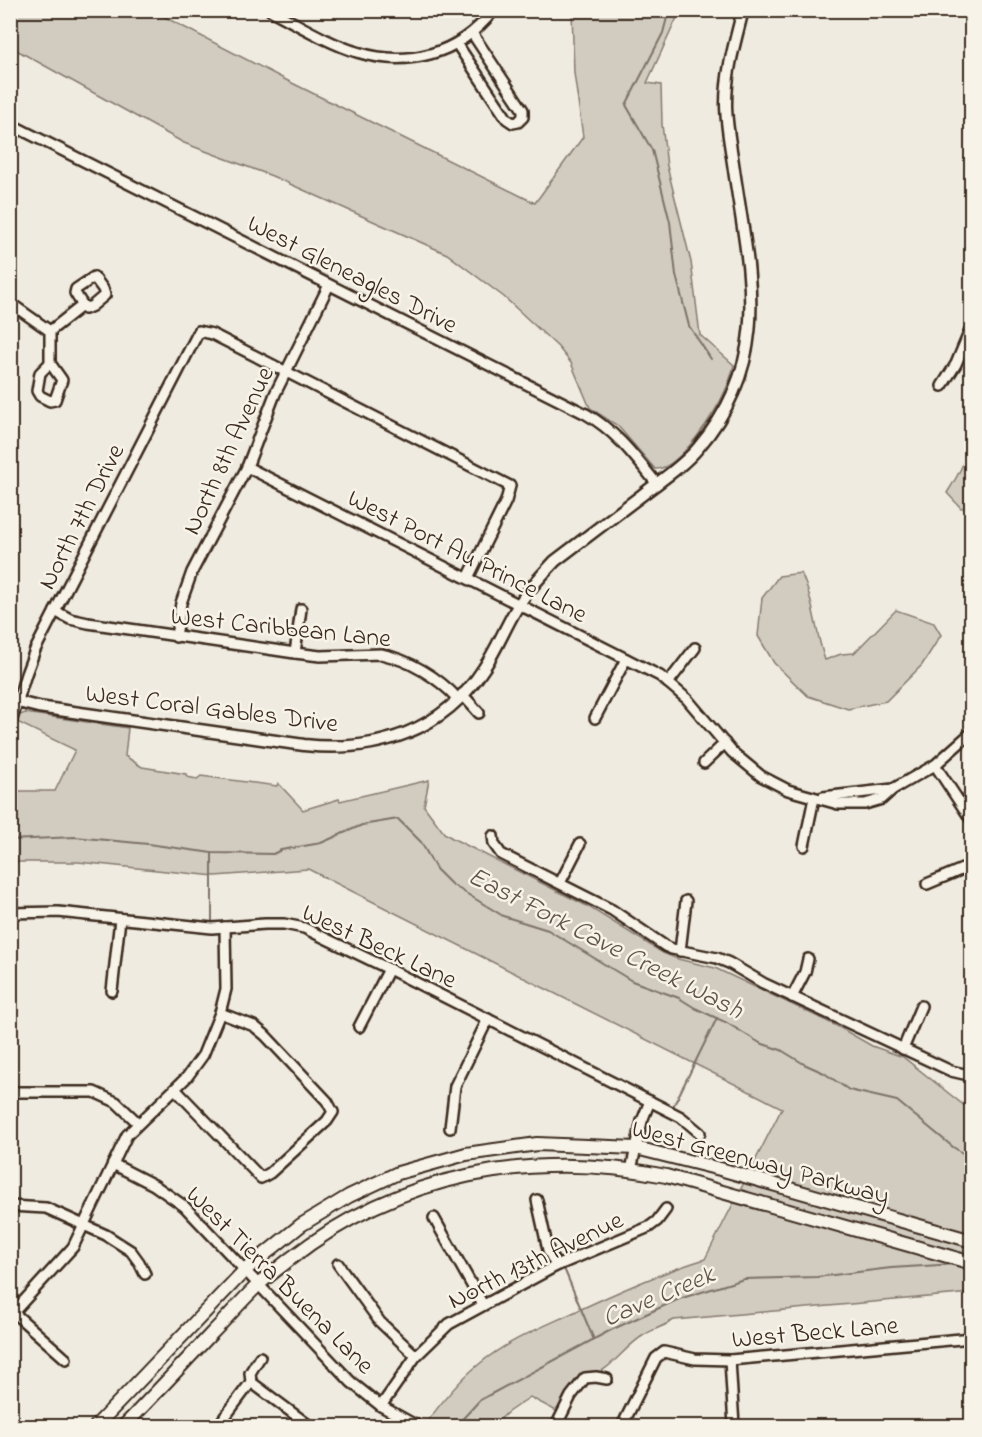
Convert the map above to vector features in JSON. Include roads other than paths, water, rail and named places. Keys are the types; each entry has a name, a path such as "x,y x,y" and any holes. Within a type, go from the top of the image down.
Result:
{"main road":[{"name":"West Greenway Parkway","path":"96,1426 245,1270 301,1225 349,1196 398,1173 466,1154 537,1144 636,1148 720,1169 972,1241"},
{"name":"West Greenway Parkway","path":"124,1426 259,1284 307,1246 337,1226 375,1207 421,1188 468,1175 508,1168 594,1166 666,1176 972,1263"}],"street":[{"path":"270,10 345,49 386,59 418,57 457,44 472,33 494,10"},
{"name":"West Coral Gables Drive","path":"14,701 38,707 334,748 372,744 401,736 430,721 460,697 488,662 519,604 540,576 555,561 686,460 721,417 739,380 748,349 750,294 726,106 730,59 743,10"},
{"path":"457,44 507,119 513,123 521,120 523,110 472,33"},
{"name":"West Gleneagles Drive","path":"10,124 602,423 625,444 657,484"},
{"name":"North 8th Avenue","path":"176,637 181,603 192,572 247,467 286,371 329,285"},
{"path":"10,303 50,331"},
{"path":"50,331 82,305"},
{"path":"942,386 956,364 972,326"},
{"path":"50,331 50,363"},
{"name":"North 7th Drive","path":"10,726 14,701 33,656 199,331 212,334 286,371"},
{"path":"286,371 510,486 506,501 468,578"},
{"name":"West Port Au Prince Lane","path":"247,467 660,676 687,699 746,765 772,783 788,790 838,804 856,805 882,799 893,789 935,765 972,732"},
{"path":"295,653 301,609"},
{"name":"West Caribbean Lane","path":"55,611 79,622 295,653 320,656 381,654 390,656 432,676 479,713"},
{"path":"668,683 695,648"},
{"path":"595,718 626,659"},
{"path":"704,763 725,743"},
{"path":"935,765 972,821"},
{"path":"804,846 814,798"},
{"path":"494,836 494,844 501,854 612,910 665,946 717,957 792,997 958,1074 972,1071"},
{"path":"560,883 580,844"},
{"path":"927,884 972,865"},
{"path":"680,951 686,901"},
{"name":"West Beck Lane","path":"10,913 58,912 195,927 284,924 304,928 681,1117 700,1133"},
{"path":"112,991 120,919"},
{"path":"66,1359 12,1314 69,1253 85,1225 127,1135 200,1062 223,1002 227,977 225,927"},
{"path":"792,997 805,972 807,959"},
{"path":"359,1027 388,969"},
{"path":"903,1049 921,1006"},
{"path":"175,1089 261,1178 270,1173 333,1112 327,1101 266,1035 254,1026 220,1013"},
{"path":"450,1128 455,1086 488,1019"},
{"path":"10,1092 94,1092 116,1102 138,1123"},
{"path":"631,1170 642,1121 650,1101"},
{"name":"West Tierra Buena Lane","path":"112,1164 154,1185 184,1206 351,1382 381,1406 417,1426"},
{"path":"537,1200 548,1250 556,1266"},
{"path":"10,1206 46,1208 113,1239 131,1251 145,1274"},
{"name":"North 13th Avenue","path":"381,1406 416,1356 449,1324 556,1266 649,1227 666,1209"},
{"path":"434,1218 483,1305"},
{"path":"338,1264 380,1322 416,1356"},
{"name":"West Beck Lane","path":"622,1426 656,1358 664,1352 694,1359 730,1360 972,1338"},
{"path":"218,1426 251,1382 250,1373 260,1357"},
{"path":"730,1360 734,1426"},
{"path":"556,1426 571,1396 585,1378 607,1379"},
{"path":"251,1382 310,1426"}],"waterway":[{"path":"669,10 663,33 626,105 652,150 670,222 676,275 689,326 711,359"},
{"name":"East Fork Cave Creek Wash","path":"10,840 75,837 212,853 273,854 281,850 321,843 362,825 398,819 421,842 436,869 451,884 503,916 548,930 632,981 679,998 760,1043 781,1050 824,1073 849,1090 897,1101 953,1147 972,1159"},
{"path":"212,853 212,925"},
{"path":"672,1109 717,1018"},
{"name":"Cave Creek","path":"456,1426 480,1400 611,1330 679,1299 744,1279 817,1277 891,1268 956,1264"},
{"path":"563,1266 594,1340"}]}
